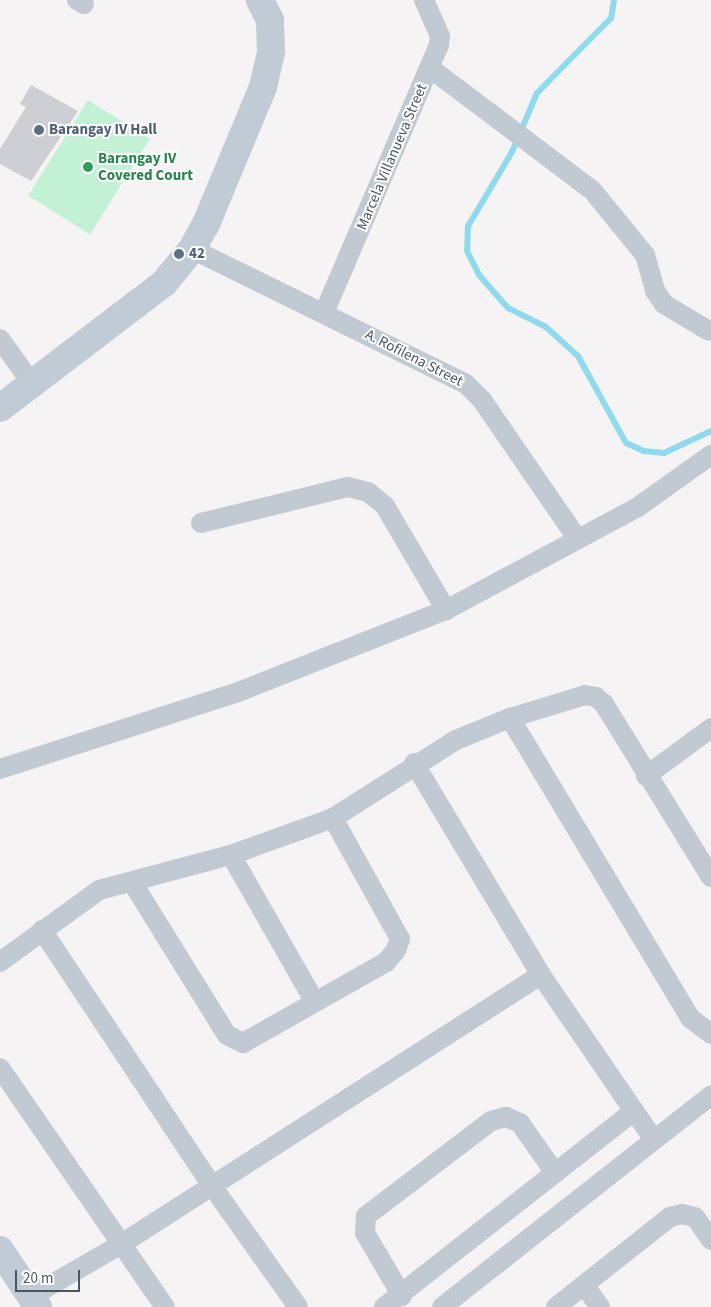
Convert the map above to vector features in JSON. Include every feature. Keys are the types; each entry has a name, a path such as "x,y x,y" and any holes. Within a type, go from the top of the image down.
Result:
{"street":[{"path":"0,408 33,385 164,283 192,249 206,224 263,87 271,51 270,20 260,0"},
{"name":"Marcela Villanueva Street","path":"324,313 430,68 440,36 424,0"},
{"path":"430,68 592,190 645,255 655,291 664,304 709,331"},
{"name":"A. Rofilena Street","path":"192,249 466,384 482,400 577,538"},
{"path":"0,339 33,385"},
{"path":"0,769 241,691 446,610 577,538 638,507 711,454"},
{"path":"201,522 348,488 368,492 385,506 446,610"},
{"path":"0,962 99,890 231,855 333,818 414,763 456,740 510,718 585,696 596,697 604,704 646,776 711,878"},
{"path":"510,718 690,1018 711,1034"},
{"path":"646,776 711,728"},
{"path":"414,763 541,975 654,1140"},
{"path":"132,882 227,1035 243,1043 386,962 396,950 400,939 333,818"},
{"path":"231,855 314,1002"},
{"path":"42,930 212,1186 298,1307"},
{"path":"0,1250 34,1302 541,975"},
{"path":"0,1068 166,1307"},
{"path":"442,1307 711,1095"},
{"path":"384,1307 402,1296 634,1111"},
{"path":"402,1296 365,1233 366,1216 491,1121 506,1117 520,1124 555,1173"},
{"path":"556,1307 670,1217 682,1214 695,1217 711,1240"},
{"path":"584,1285 600,1307"}],"green space":[{"name":"Barangay IV Covered Court","path":"88,100 150,139 90,235 28,196"}],"building":[{"name":"Barangay IV Hall","path":"31,85 78,111 31,181 0,164 0,149 26,107 20,104"}],"waterway":[{"path":"614,0 611,18 537,93 512,152 468,226 467,251 479,275 508,308 546,327 578,356 626,443 644,451 664,453 711,431"}],"place":[{"name":"Barangay IV Hall","path":"39,130"},
{"name":"Barangay IV Covered Court","path":"88,167"},
{"name":"42","path":"179,254"}]}
